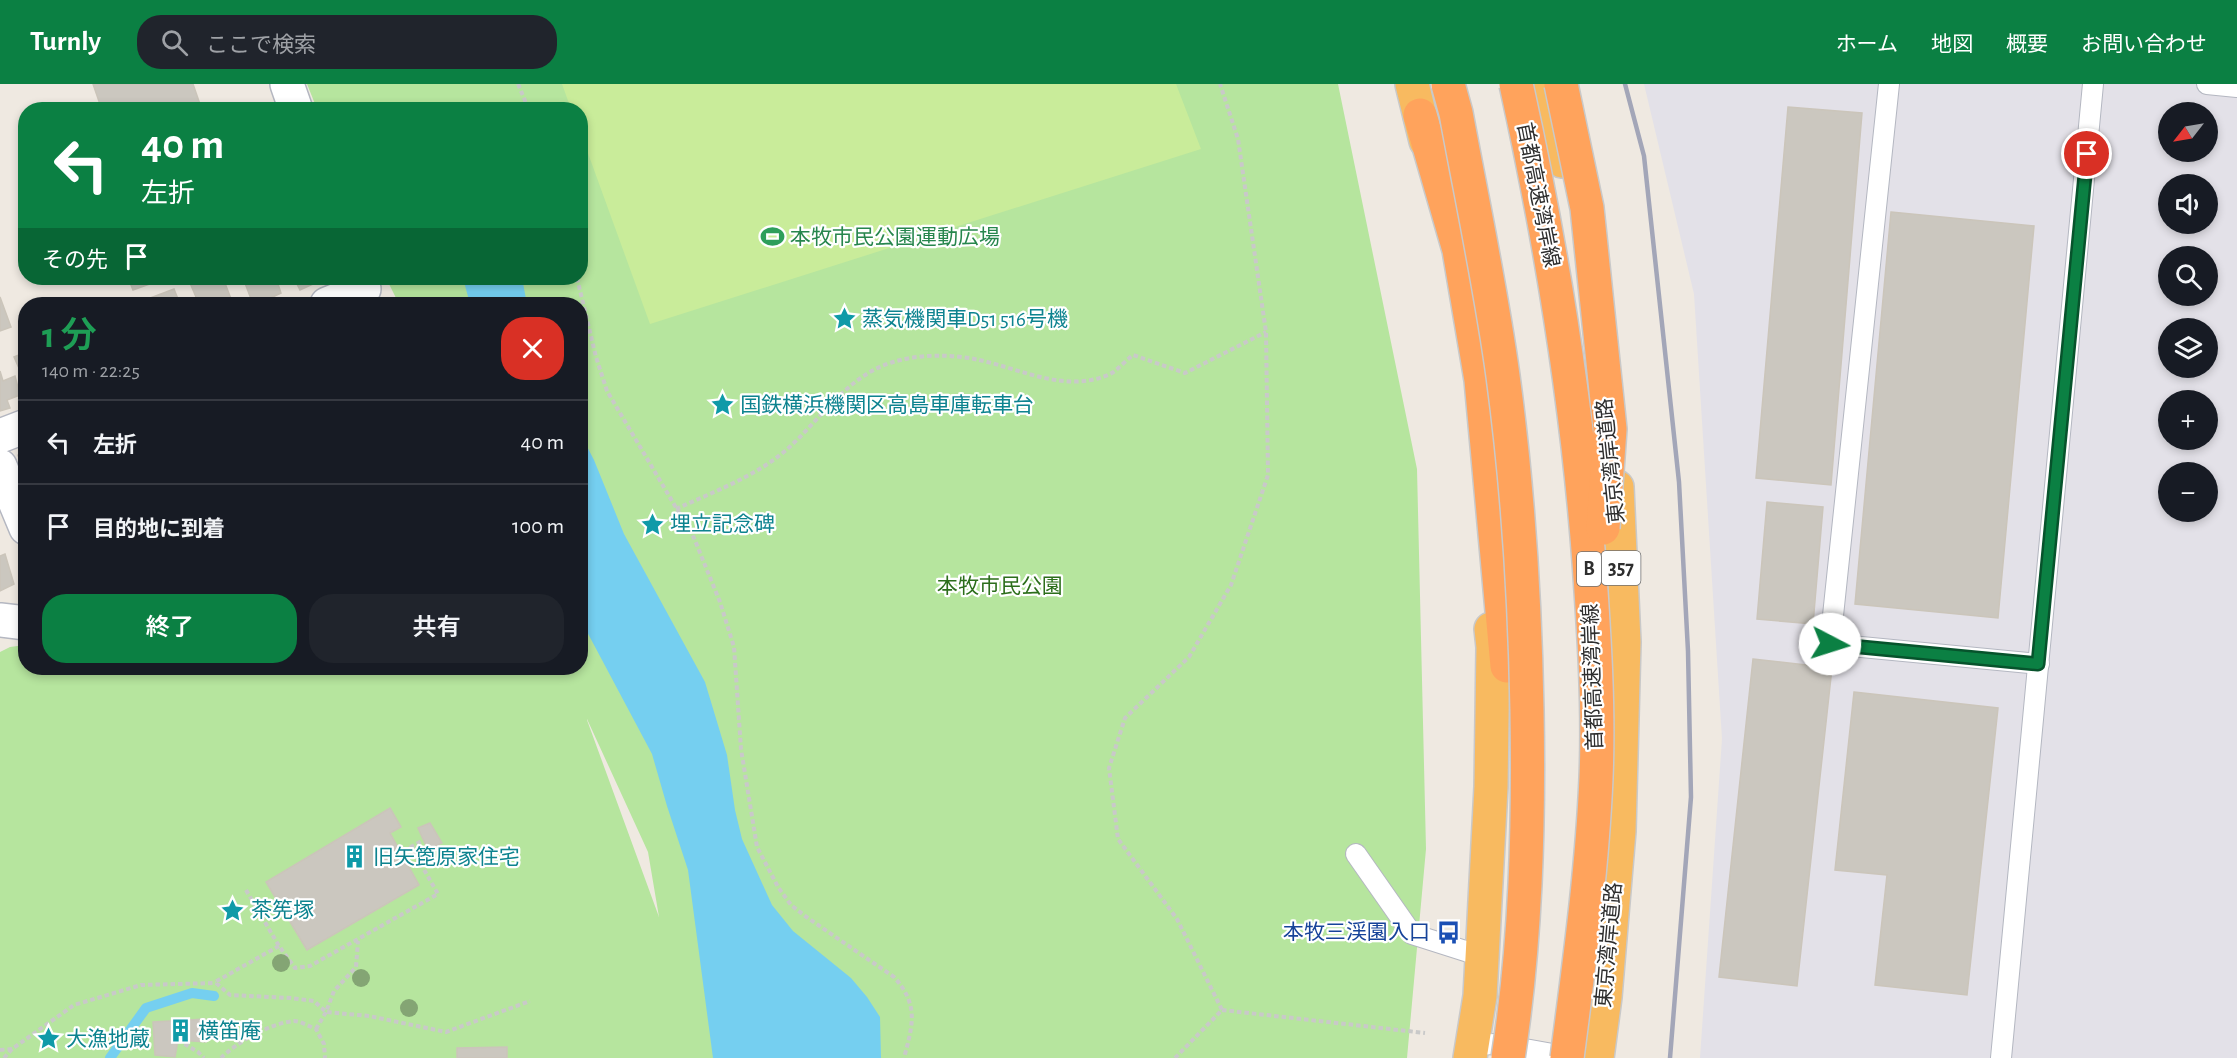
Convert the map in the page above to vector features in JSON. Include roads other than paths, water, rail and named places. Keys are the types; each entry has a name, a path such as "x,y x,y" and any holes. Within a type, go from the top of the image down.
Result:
{"highway":[{"path":"1412,84 1459,250 1481,380 1508,666 1509,828 1502,943 1476,1053"},
{"path":"1448,84 1458,124 1503,376 1518,516 1526,646 1528,783 1524,907 1509,1058"},
{"name":"首都高速湾岸線","path":"1516,84 1536,172 1562,320 1582,472 1594,638 1596,778 1583,937 1567,1058"},
{"name":"東京湾岸道路","path":"1543,84 1563,162 1617,474 1624,642 1619,831 1605,997 1597,1058"},
{"path":"1561,84 1587,207 1610,429 1594,638"},
{"path":"1420,115 1452,274 1470,397 1493,647 1491,787 1476,1053"}],"street":[{"path":"287,84 294,102"},
{"path":"346,297 365,290"},
{"path":"0,436 18,429"},
{"path":"0,466 18,509"},
{"path":"0,620 18,622"}],"lane":[{"path":"1889,84 1830,644 2038,664"},
{"path":"2001,1058 2093,84"},
{"path":"2207,84 2237,87"},
{"path":"1356,854 1412,933 1481,956"},
{"path":"1476,1053 1496,1044 1578,1058"}],"water":[{"path":"465,285 523,285 526,297 468,297"},
{"path":"588,448 624,534 705,682 727,755 742,839 772,905 793,931 851,978 867,997 880,1017 881,1058 713,1058 688,870 652,754 588,634"}],"waterway":[{"path":"110,1058 146,1008 192,993 214,996"}],"railway":[{"path":"1625,84 1644,156 1679,482 1688,651 1691,797 1670,1058"}],"place":[{"name":"本牧市民公園運動広場","path":"772,237"},
{"name":"蒸気機関車D51 516号機","path":"844,319"},
{"name":"国鉄横浜機関区高島車庫転車台","path":"722,405"},
{"name":"埋立記念碑","path":"652,524"},
{"name":"旧矢箆原家住宅","path":"355,857"},
{"name":"茶筅塚","path":"233,910"},
{"name":"本牧三渓園入口","path":"1448,932"},
{"name":"横笛庵","path":"180,1031"},
{"name":"大漁地蔵","path":"48,1039"}],"park label":[{"name":"本牧市民公園","path":"1000,586"}]}
